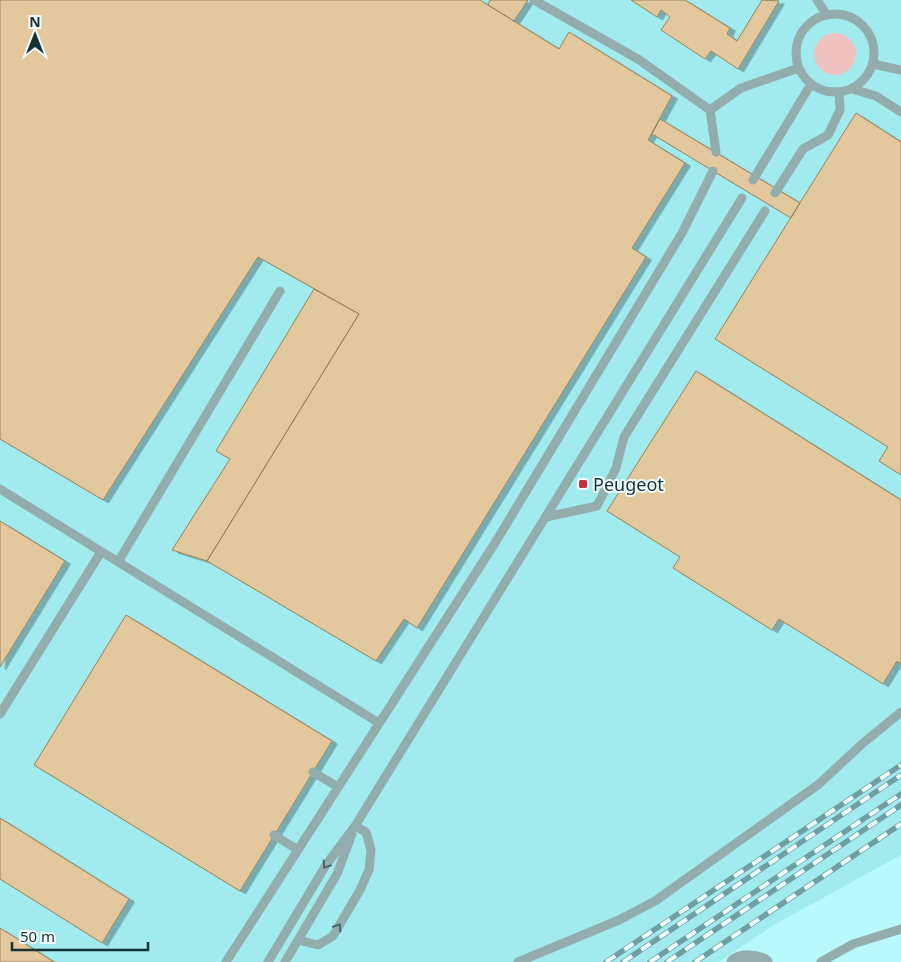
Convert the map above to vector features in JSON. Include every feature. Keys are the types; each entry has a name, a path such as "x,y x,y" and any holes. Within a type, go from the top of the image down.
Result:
{"street":[{"path":"734,962 737,959 758,957 765,962"}],"lane":[{"path":"816,0 827,15"},
{"path":"540,1 638,59 710,110 716,152"},
{"path":"852,89 868,74 873,64 873,46 866,29 849,17 827,15 807,26 801,35 797,52 799,68 811,84 820,89 839,92 852,89 876,96 901,112"},
{"path":"873,64 901,70"},
{"path":"710,110 741,88 799,68"},
{"path":"753,180 811,84"},
{"path":"775,193 803,149 828,135 840,110 839,92"},
{"path":"226,962 500,535 682,233 713,171"},
{"path":"268,962 326,865 355,826 742,198"},
{"path":"546,517 598,506 616,468 624,437 765,211"},
{"path":"118,562 280,291"},
{"path":"0,490 379,723"},
{"path":"0,714 101,552"},
{"path":"518,962 620,920 655,901 819,784 862,744 901,712"},
{"path":"313,772 338,788"},
{"path":"284,962 337,874 355,826"},
{"path":"298,940 318,945 333,936 360,890 369,870 371,850 366,832 355,826"},
{"path":"274,835 298,850"},
{"path":"821,962 853,944 901,929"}],"shaded area":[{"path":"0,0 901,0 901,855 772,926 719,962 0,962"},
{"path":"839,33 847,36 853,42 856,54 853,66 847,72 831,75 823,72 817,66 814,50 817,42 823,36"}],"building":[{"path":"0,0 480,0 559,49 569,32 672,96 648,140 685,163 632,248 646,257 417,628 404,619 376,661 207,561 359,314 258,257 103,500 0,439"},
{"path":"490,0 528,0 514,21 488,5"},
{"path":"631,0 685,0 730,28 727,34 737,41 762,0 779,1 738,69 711,51 705,59 661,30 670,17 661,10 657,17"},
{"path":"856,113 901,142 901,475 879,461 888,447 715,339"},
{"path":"660,119 800,203 791,218 652,134"},
{"path":"314,289 359,314 207,561 172,550 230,459 216,451"},
{"path":"696,371 901,500 901,664 897,661 883,684 779,619 772,630 673,568 680,557 607,511"},
{"path":"0,521 65,561 0,667"},
{"path":"126,615 332,741 240,891 34,765"},
{"path":"0,818 129,899 102,943 0,879"},
{"path":"0,928 54,962 0,962"}],"railway":[{"path":"606,962 901,765"},
{"path":"623,962 901,775"},
{"path":"650,962 901,794"},
{"path":"667,962 901,805"},
{"path":"695,962 901,824"}],"place":[{"name":"Peugeot","path":"583,484"}]}
